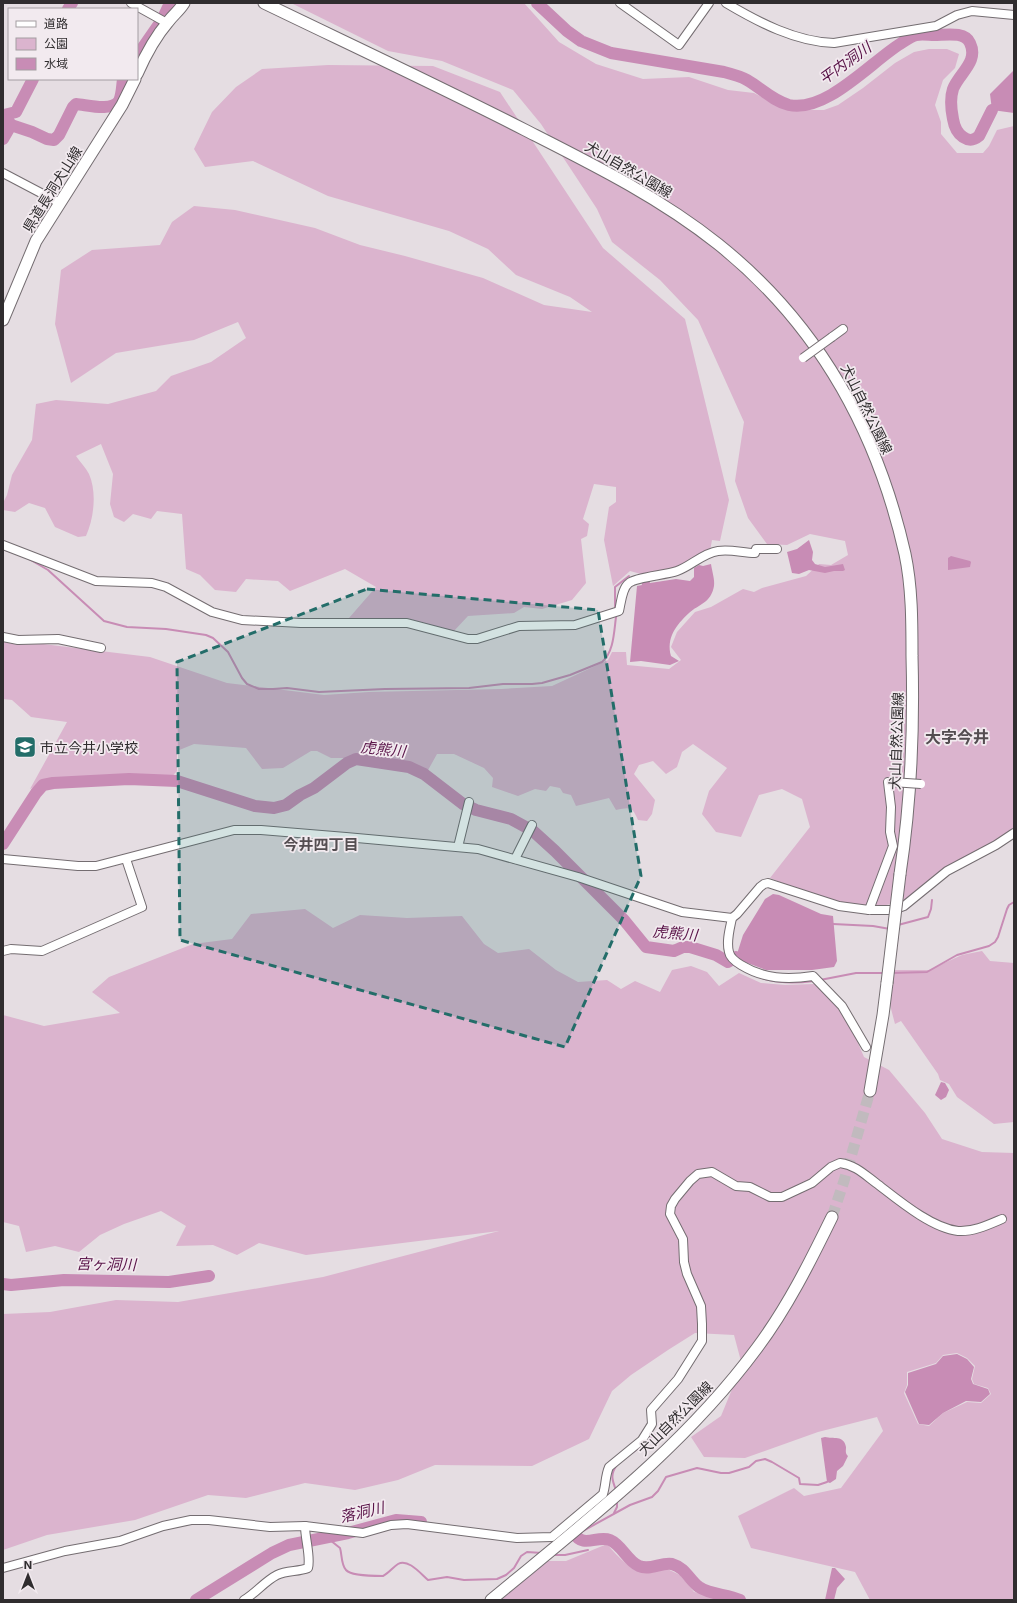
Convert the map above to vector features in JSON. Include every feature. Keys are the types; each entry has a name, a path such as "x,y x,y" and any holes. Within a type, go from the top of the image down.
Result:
{"main road":[{"path":"138,72 162,21 179,10 184,3"},
{"name":"犬山自然公園線","path":"264,3 480,107 605,170 665,206 719,245 751,273 780,303 823,356 846,392 869,439 887,490 905,555 912,615 913,711 910,778 883,1015 870,1092"},
{"name":"県道長洞犬山線","path":"3,320 36,242 122,105 134,80"},
{"name":"犬山自然公園線","path":"492,1600 635,1479 709,1407 758,1348 777,1320 811,1260 832,1217"}],"street":[{"path":"131,3 162,21"},
{"path":"620,3 679,45 709,3"},
{"path":"726,3 773,27 801,38 834,43 936,26 957,14 972,11 1014,15"},
{"path":"3,173 60,202"},
{"path":"803,358 843,329"},
{"path":"3,545 96,582 152,584 166,587 212,612 242,620 301,623 407,623 468,639 477,639 519,626 576,625 618,611 625,588 631,581 678,571 718,551 741,551 746,553 755,553 756,549 777,550"},
{"path":"3,637 18,640 58,639 101,648"},
{"path":"869,910 893,846 890,832 891,808 888,782 921,784"},
{"path":"458,847 469,802"},
{"path":"515,859 532,825"},
{"path":"3,859 78,866 96,866 234,830 261,830 478,849 582,878 682,912 732,918"},
{"path":"866,1047 842,1006 813,976 790,979 775,978 758,974 733,959 728,945 732,918 760,887 768,883 839,906 869,910 893,910 904,906 947,871 996,845 1014,833"},
{"path":"3,951 11,949 42,951 142,906 126,859"},
{"path":"3,1568 65,1552 120,1541 163,1526 191,1520 209,1520 270,1527 305,1526 363,1533 391,1525 407,1524 517,1538 552,1537 603,1494 606,1485 606,1473 609,1467 642,1440 652,1424 651,1410 678,1379 694,1356 702,1341 701,1306 687,1274 684,1262 683,1239 670,1214 671,1206 675,1199 698,1174 712,1172 736,1186 750,1187 770,1197 782,1197 812,1182 831,1167 840,1163 854,1167 919,1215 944,1227 958,1231 970,1230 980,1228 1002,1219"},
{"path":"244,1600 277,1576 308,1568 310,1563 306,1545 305,1526"}],"highlighted area":[{"path":"367,589 598,610 641,876 565,1047 180,940 177,662"}],"green space":[{"path":"291,3 524,3 559,42 596,64 643,79 689,77 728,90 754,93 787,110 824,110 838,105 895,63 914,52 929,49 947,49 959,54 955,68 943,80 935,105 941,122 941,134 957,153 983,153 989,146 997,130 1014,126 1014,829 906,901 876,907 840,904 804,892 770,878 810,827 802,799 782,789 759,795 741,837 716,832 702,814 709,791 727,768 693,744 682,752 677,767 666,774 653,761 639,765 634,774 655,800 652,814 647,821 638,820 634,812 628,808 616,810 609,798 576,806 571,795 563,793 560,788 550,786 546,791 535,789 518,796 492,787 493,778 484,768 454,754 437,754 427,772 413,766 366,758 331,758 317,751 311,751 283,768 262,769 246,748 194,744 177,751 177,771 170,779 105,778 49,780 30,789 67,722 31,717 12,700 3,699 3,642 18,645 43,644 150,657 227,683 324,695 369,692 501,689 552,686 608,660 612,652 626,652 627,665 669,669 681,660 671,647 677,632 695,612 711,607 743,589 754,592 762,588 806,576 819,564 831,565 848,555 845,541 810,534 787,545 767,544 748,518 735,481 744,422 698,320 660,280 612,242 597,209 541,124 513,90 442,61 388,51"},
{"path":"328,65 433,66 500,92 603,248 685,319 729,500 720,541 712,540 710,551 678,568 648,576 630,571 613,586 604,540 609,507 616,502 616,487 594,484 583,519 589,524 587,536 581,539 586,583 572,600 542,609 524,607 514,613 468,616 453,632 407,618 349,618 376,587 345,569 290,591 278,581 246,579 236,592 215,590 200,575 186,569 182,514 157,511 151,519 133,514 124,522 114,517 110,504 113,474 101,444 76,456 89,474 94,497 93,513 86,536 78,537 55,527 45,508 29,503 15,512 3,510 3,503 7,495 12,475 32,440 36,404 56,400 108,404 156,391 171,376 211,362 246,338 238,322 194,340 116,353 71,383 55,324 61,270 92,250 160,245 172,222 194,206 235,210 315,228 360,245 483,278 544,305 592,312 570,297 516,275 488,249 449,231 328,196 253,161 205,167 194,149 212,112 236,87 262,69"},
{"path":"305,909 333,928 360,915 407,918 462,916 484,944 498,953 529,949 556,970 578,982 607,980 621,989 635,981 660,992 672,970 691,966 707,972 719,986 739,973 761,983 785,985 814,984 828,995 849,1022 864,1057 889,1070 925,1113 942,1139 982,1152 1014,1153 1014,1600 870,1600 855,1572 751,1548 738,1516 794,1488 804,1496 841,1488 883,1431 877,1417 818,1432 745,1458 704,1457 691,1437 721,1416 742,1365 734,1335 695,1333 631,1375 612,1391 589,1439 532,1466 435,1465 398,1480 355,1490 305,1483 246,1498 208,1495 135,1520 47,1535 3,1550 3,1314 50,1312 116,1300 178,1302 323,1277 499,1231 306,1255 259,1243 237,1255 213,1245 176,1246 186,1226 161,1211 124,1224 100,1235 79,1252 55,1246 26,1252 19,1226 3,1222 3,1015 44,1026 120,1013 92,992 109,977 193,944 232,939 251,914","holes":["957,1353 967,1358 975,1366 972,1379 974,1384 988,1388 991,1394 981,1403 967,1402 943,1413 929,1426 918,1424 904,1393 907,1385 907,1372 936,1363 943,1355"]},
{"path":"982,951 990,961 1014,963 1014,1122 994,1124 957,1097 949,1084 940,1080 938,1074 901,1021 895,1024 890,1005 895,970 929,970 962,955"},
{"path":"607,1544 630,1566 643,1569 661,1566 680,1575 694,1592 726,1598 728,1600 500,1600 548,1561 566,1561"}],"water":[{"path":"1014,70 1014,113 992,110 990,94"},
{"path":"809,540 813,552 812,560 815,564 825,567 843,564 845,570 825,573 809,570 799,574 792,573 787,552 797,549"},
{"path":"951,556 970,561 970,567 948,570 948,558"},
{"path":"711,564 714,586 710,596 684,618 676,627 671,638 671,656 679,661 670,665 641,661 630,662 637,586 642,585 641,580 649,579 650,583 676,579 690,581 694,577 694,568 699,565 703,566"},
{"path":"773,894 779,895 821,914 833,916 837,961 834,967 812,970 766,970 737,959 735,955 737,954 743,935 765,899"},
{"path":"941,1082 945,1083 949,1090 946,1097 941,1100 935,1095"},
{"path":"957,1354 967,1359 974,1367 971,1379 973,1384 988,1389 990,1394 981,1402 966,1401 943,1413 929,1425 919,1424 905,1392 908,1385 908,1373 936,1364 943,1356"},
{"path":"821,1438 841,1439 845,1443 846,1453 848,1456 843,1466 837,1471 836,1479 830,1483 827,1482"},
{"path":"832,1568 835,1568 845,1579 837,1588 834,1600 825,1600"}],"waterway":[{"path":"69,8 72,3"},
{"path":"138,55 162,20 170,3"},
{"name":"平内洞川","path":"537,3 567,31 581,41 611,53 736,75 747,80 778,101 789,105 803,105 818,101 833,94 888,52 914,36 949,34 959,35 967,39 970,43 972,56 952,92 952,111 954,124 957,131 967,139 973,140 977,138 992,110"},
{"path":"4,115 16,112 32,80"},
{"path":"4,115 11,125 47,139 54,140 59,135 76,104 105,107 111,106 119,101 123,80"},
{"path":"3,139 11,125 7,120"},
{"path":"3,549 14,553"},
{"path":"29,559 48,570 104,621 127,627 166,629 206,635 213,638 228,652 242,678 247,684 259,689 287,688 319,692 385,689 469,688 503,684 542,683 570,675 602,662 606,658 611,647 616,617"},
{"path":"615,607 615,587 629,576"},
{"name":"虎熊川","path":"3,844 36,793 43,785 53,783 129,779 177,781 255,806 274,808 286,805 300,795 314,788 347,763 356,759 409,767 424,774 463,804 476,810 511,819 533,831 624,920 646,947 674,951 683,947 690,947 716,955 728,962 736,957"},
{"path":"898,925 928,917 932,900"},
{"path":"891,973 927,972 957,955 989,946 995,942 998,937 1007,909 1009,905 1014,902"},
{"path":"833,924 873,926 890,929"},
{"path":"728,962 759,977 769,980 789,983 814,981"},
{"path":"820,980 856,973 885,973"},
{"name":"宮ヶ洞川","path":"3,1284 11,1285 64,1280 169,1282 209,1276"},
{"path":"632,1453 657,1433"},
{"path":"581,1532 630,1505 652,1497 658,1491 666,1477 697,1468 721,1473 729,1473 749,1467 756,1461 765,1459 799,1478 800,1484 818,1485 827,1482"},
{"path":"616,1490 612,1477 613,1471 617,1465"},
{"path":"614,1513 617,1507 617,1500"},
{"name":"落洞川","path":"196,1600 272,1553 289,1545 348,1533 396,1520 421,1522"},
{"name":"落洞川","path":"565,1533 574,1533 578,1538 586,1541 600,1539 610,1540 618,1545 631,1561 639,1566 647,1568 664,1564 672,1564 681,1568 699,1587 704,1590 740,1600"},
{"path":"316,1539 330,1540 340,1548 344,1568 349,1572 363,1575 383,1576 398,1564 406,1563 428,1580 447,1577 464,1580 497,1579 506,1575 514,1568 521,1556 527,1552 542,1553"},
{"path":"552,1555 565,1555 588,1550"}],"tunnel":[{"path":"832,1217 870,1091"}],"place":[{"name":"市立今井小学校","path":"25,747"}],"district":[{"name":"大字今井","path":"957,737"},
{"name":"今井四丁目","path":"321,844"}]}
